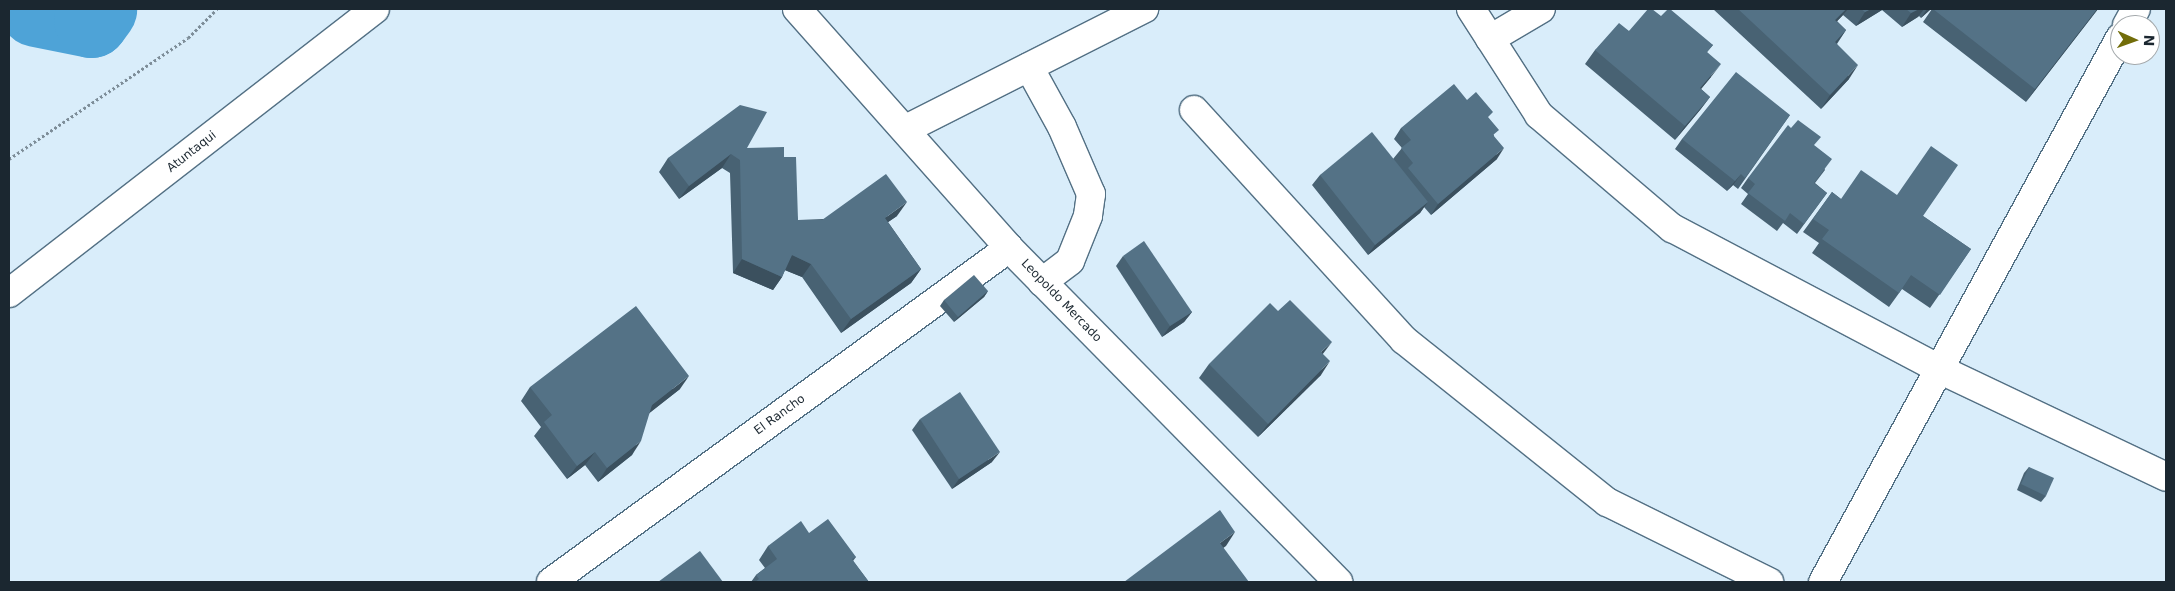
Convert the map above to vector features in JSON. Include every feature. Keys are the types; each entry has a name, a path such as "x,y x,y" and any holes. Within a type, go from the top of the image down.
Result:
{"street":[{"name":"Atuntaqui","path":"9,293 375,9"},
{"name":"Leopoldo Mercado","path":"797,9 906,129 1009,248 1338,582"},
{"path":"906,129 1144,9"},
{"path":"1471,9 1539,115 1672,228 1939,369 2166,478"},
{"path":"1490,39 1541,9"},
{"path":"1823,582 2110,56"},
{"path":"1030,67 1062,127 1091,194 1088,216 1070,261 1042,282"},
{"path":"1194,110 1404,340 1607,502 1769,582"},
{"name":"El Rancho","path":"551,582 1009,248"}],"path":[{"path":"9,158 188,38 217,9"}],"building":[{"path":"1648,9 1652,9 1661,16 1670,9 1713,45 1707,52 1721,64 1700,88 1710,97 1685,126 1595,50 1619,23 1629,31"},
{"path":"1738,9 1846,9 1835,20 1846,30 1835,42 1858,65 1830,95"},
{"path":"1906,9 1919,9 1911,13"},
{"path":"1933,9 1972,10 2097,9 2035,89"},
{"path":"1736,72 1790,115 1745,178 1741,174 1735,181 1682,139"},
{"path":"1454,84 1467,100 1476,92 1493,112 1488,117 1499,130 1493,135 1504,148 1438,204 1408,168 1413,163 1401,148 1411,140 1401,128"},
{"path":"740,105 767,112 747,148 784,147 784,157 796,157 798,220 822,220 886,174 907,202 885,218 921,269 851,319 811,264 792,255 782,277 742,259 740,160 731,154 689,186 668,158"},
{"path":"1798,120 1821,137 1814,145 1832,159 1814,183 1827,193 1804,224 1790,213 1785,221 1748,193 1755,184 1748,178 1788,125 1791,128"},
{"path":"1372,132 1428,202 1375,245 1320,175"},
{"path":"1931,146 1958,165 1923,216 1971,249 1940,295 1911,275 1899,293 1822,239 1829,230 1813,219 1832,192 1841,199 1861,170 1897,195"},
{"path":"1144,241 1192,312 1170,326 1123,256"},
{"path":"974,275 988,291 958,317 944,300"},
{"path":"1290,300 1332,342 1321,352 1330,361 1268,424 1209,364 1270,303 1278,311"},
{"path":"636,306 689,376 652,405 641,441 607,468 595,452 577,466 544,422 552,415 530,387"},
{"path":"960,392 1000,452 959,479 920,419"},
{"path":"2029,467 2054,478 2046,496 2021,484"},
{"path":"1220,510 1235,532 1220,543 1249,582 1124,582"},
{"path":"828,519 856,557 852,559 869,582 755,582 759,579 756,575 777,559 768,546 801,521 809,533"},
{"path":"700,551 723,582 658,582"}],"waterway":[{"path":"36,9 91,20 99,9"}]}
